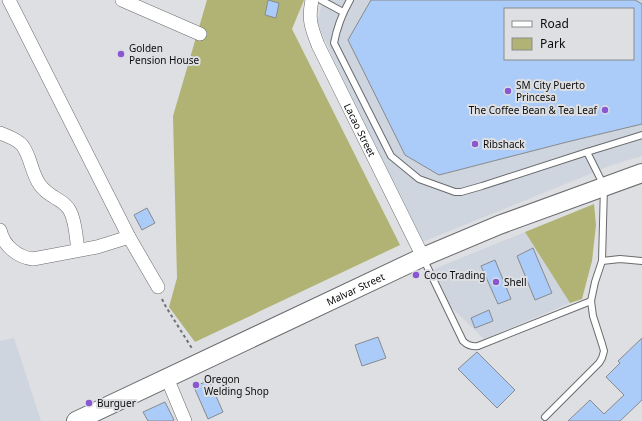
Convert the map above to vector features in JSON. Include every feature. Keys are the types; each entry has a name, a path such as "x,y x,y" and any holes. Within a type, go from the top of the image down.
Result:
{"main road":[{"name":"Malvar Street","path":"76,421 423,257 500,225 642,173"}],"street":[{"path":"9,0 128,237 158,287"},
{"path":"122,0 141,4 200,34"},
{"name":"Lacao Street","path":"312,0 310,18 318,45 423,257"},
{"path":"0,133 22,145 28,157 33,174 39,184 53,197 67,206 73,219 78,250"},
{"path":"1,235 10,248 25,258 33,259 97,247 128,237"},
{"path":"167,378 185,421"}],"lane":[{"path":"321,0 343,12"},
{"path":"350,0 343,12 334,43 392,156 419,178 455,192 461,192 642,135"},
{"path":"545,417 599,363 604,351 593,316 591,301 602,261 604,186 586,152"},
{"path":"423,257 463,341 468,345 478,346 591,301"},
{"path":"602,261 620,259 642,261"}],"path":[{"path":"158,287 166,307 201,362"}],"shaded area":[{"name":"SM City Puerto Princesa","path":"323,0 642,0 642,156 612,165 420,243 317,23"},
{"path":"525,232 570,303 484,339 450,306 434,269"},
{"path":"14,338 41,421 0,421 0,341"}],"green space":[{"path":"207,0 304,0 292,29 400,245 195,342 169,307 177,278 173,116"},
{"path":"594,204 596,225 592,261 582,299 570,303 525,232"}],"building":[{"path":"268,0 279,3 276,18 265,15"},
{"name":"SM City Puerto Princesa","path":"371,0 635,0 642,4 642,124 439,175 405,155 348,40"},
{"path":"147,208 155,223 142,230 134,215"},
{"path":"533,248 552,293 535,300 517,256"},
{"name":"Shell","path":"495,260 511,299 498,304 481,266"},
{"path":"489,310 493,321 475,328 471,318"},
{"path":"378,337 386,358 362,366 355,345"},
{"path":"642,338 642,400 620,421 568,421 590,400 604,414 624,395 606,377 620,363 618,361"},
{"path":"477,352 515,390 497,408 458,369"},
{"path":"209,380 223,412 208,419 194,387"},
{"path":"165,402 174,420 148,421 143,412"}],"place":[{"name":"Golden Pension House","path":"121,54"},
{"name":"SM City Puerto Princesa","path":"508,91"},
{"name":"The Coffee Bean & Tea Leaf","path":"605,110"},
{"name":"Ribshack","path":"475,144"},
{"name":"Coco Trading","path":"416,275"},
{"name":"Shell","path":"496,282"},
{"name":"Oregon Welding Shop","path":"196,385"},
{"name":"Burguer","path":"89,403"}]}
